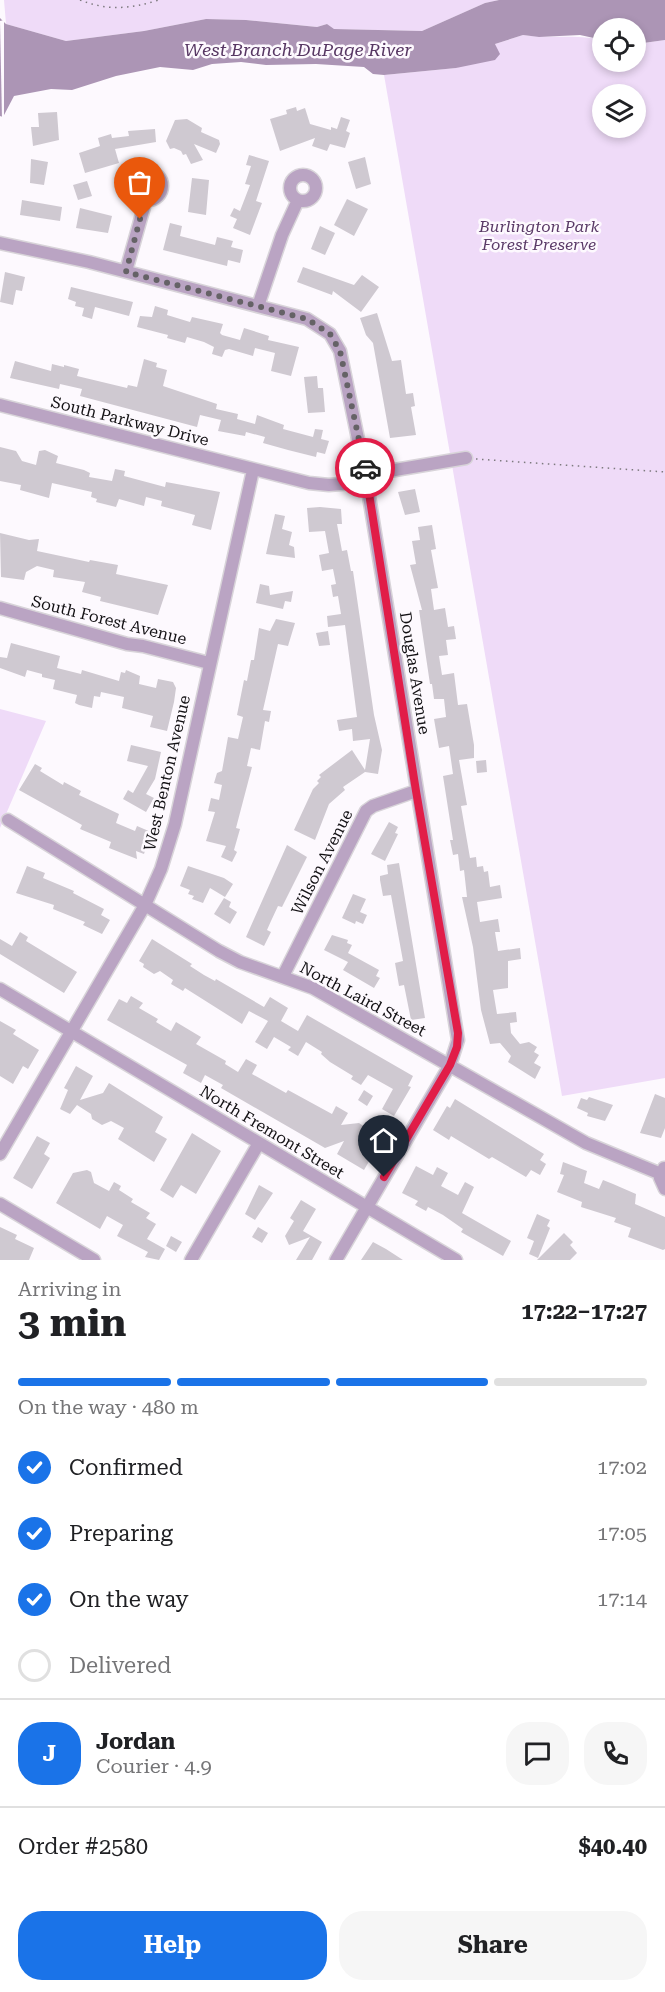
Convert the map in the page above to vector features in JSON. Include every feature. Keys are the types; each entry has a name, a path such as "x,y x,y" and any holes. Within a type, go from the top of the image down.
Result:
{"street":[{"path":"126,272 146,200"},
{"path":"258,306 282,235 298,200"},
{"name":"Douglas Avenue","path":"0,243 126,272 313,322 330,334 344,362 366,478 416,791 458,1033 457,1047 450,1065 336,1260"},
{"name":"South Parkway Drive","path":"0,405 253,470 329,485 366,478 383,472 466,458"},
{"name":"West Benton Avenue","path":"0,1154 145,905 161,869 175,824 253,470"},
{"name":"South Forest Avenue","path":"0,608 127,644 209,663"},
{"name":"Wilson Avenue","path":"283,976 366,812 373,806 416,791"},
{"name":"North Laird Street","path":"8,820 219,951 240,962 283,976 342,1003 586,1143 663,1171 661,1183 665,1189"},
{"name":"North Fremont Street","path":"0,988 456,1260"},
{"path":"191,1260 259,1143"},
{"path":"0,1204 94,1260"}],"path":[{"path":"80,0 119,9 159,0"},
{"path":"466,458 665,471"}],"green space":[{"path":"4,0 499,0 485,3 422,31 333,29 327,24 317,27 246,20 206,19 144,31 66,41 6,24"},
{"name":"Burlington Park Forest Preserve","path":"523,35 592,38 592,72 646,72 646,43 665,40 665,1078 562,1096 384,75 456,68 497,49 495,44"},
{"path":"0,709 46,721 0,828"}],"water":[{"name":"West Branch DuPage River","path":"499,0 665,0 665,40 646,43 646,18 592,18 592,38 580,35 539,37 523,35 495,44 500,54 495,60 456,68 384,75 373,74 364,67 316,64 266,65 241,62 212,64 193,70 160,67 116,76 72,90 51,89 14,96 3,117 0,116 0,18 6,24 66,41 144,31 206,19 246,20 317,27 327,24 334,29 422,31 485,3"}],"pier":[{"path":"4,20 4,119 2,120 0,21"}],"building":[{"path":"296,107 297,111 305,108 310,124 331,130 331,127 337,129 341,117 350,120 346,131 350,133 345,148 330,144 327,151 312,146 315,138 280,151 270,119 287,114 286,110"},
{"path":"57,112 59,140 33,146 31,127 39,127 38,113"},
{"path":"187,119 202,128 201,132 219,140 220,144 216,153 194,144 203,160 191,164 186,154 183,155 181,151 174,148 170,149 166,141 175,120"},
{"path":"155,129 156,142 115,149 119,163 85,173 79,153 100,146 98,138 111,134 112,138 129,136 128,131"},
{"path":"249,155 269,161 256,201 262,203 250,235 233,228 237,219 230,216 234,208 240,211 250,185 245,184 251,166 246,165"},
{"path":"365,157 371,184 356,189 348,162"},
{"path":"31,159 48,162 44,185 30,183"},
{"path":"192,178 209,180 206,215 188,212"},
{"path":"87,181 92,196 78,200 73,185"},
{"path":"347,199 368,209 354,236 334,225"},
{"path":"22,200 62,207 60,221 20,215"},
{"path":"80,208 112,216 108,233 76,228"},
{"path":"170,223 182,226 180,236 215,245 217,237 233,241 231,247 243,250 240,263 228,260 227,266 163,250"},
{"path":"320,226 335,233 325,255 311,249"},
{"path":"303,267 354,285 362,275 379,287 361,312 333,291 332,295 297,282"},
{"path":"5,272 25,277 22,291 16,290 13,305 0,302"},
{"path":"71,287 133,302 129,316 95,307 92,319 82,316 84,308 75,306 76,302 68,299"},
{"path":"155,306 168,310 167,315 190,322 192,317 223,324 220,333 222,335 240,340 244,328 269,336 268,340 299,347 291,376 271,371 275,353 255,348 253,356 229,349 225,350 222,357 212,354 214,347 204,342 187,337 185,343 167,338 168,335 137,327 140,316 152,317"},
{"path":"377,313 392,361 401,360 406,394 413,393 415,406 411,407 416,435 390,438 373,343 366,335 360,318"},
{"path":"144,359 157,363 156,367 167,370 163,386 217,404 216,409 238,414 237,419 255,424 257,415 284,425 283,429 313,437 315,429 323,430 321,439 329,441 325,454 317,452 316,457 288,450 263,443 265,437 246,432 245,436 218,431 221,420 200,415 197,427 80,396 82,389 60,384 59,389 10,378 15,361 51,371 52,364 64,367 64,365 79,369 77,376 127,388 128,385 137,387"},
{"path":"317,376 318,388 323,388 325,412 308,413 304,377"},
{"path":"0,447 16,451 22,461 36,465 39,451 45,450 58,456 56,463 84,470 90,473 89,477 112,481 115,469 125,471 124,476 165,487 166,482 220,492 211,530 192,525 195,515 161,506 162,501 146,497 144,506 119,499 116,507 96,502 97,499 91,497 92,492 52,483 49,498 20,490 21,485 0,481"},
{"path":"415,489 420,512 405,515 398,492"},
{"path":"307,508 341,509 342,524 337,524 342,551 347,550 351,571 353,571 374,715 382,750 378,774 365,772 343,787 345,790 329,804 315,840 294,830 313,789 319,783 317,781 321,777 319,775 352,750 365,770 370,739 353,741 352,729 339,731 337,720 357,717 345,625 328,627 327,616 341,614 338,596 333,597 331,585 336,584 333,569 322,571 319,555 329,553 325,531 309,532"},
{"path":"275,514 285,516 282,529 292,532 289,545 294,547 295,558 266,554"},
{"path":"432,525 436,549 431,550 438,588 431,589 434,610 445,608 448,627 454,626 456,639 446,640 448,655 439,656 442,675 454,673 458,705 467,704 474,745 474,758 459,760 467,805 461,806 470,858 476,857 477,867 483,866 484,872 488,871 490,887 500,885 502,898 477,902 480,922 498,919 500,932 495,932 498,951 520,948 521,959 508,961 508,988 493,990 497,1014 516,1012 517,1022 510,1023 511,1033 520,1044 529,1042 537,1047 534,1052 539,1055 534,1063 541,1067 535,1079 508,1062 511,1056 500,1043 490,1044 481,1010 473,947 462,897 467,897 464,870 460,871 458,854 453,855 450,840 453,840 443,776 453,774 449,746 439,748 434,719 446,717 444,699 434,699 432,684 430,684 419,610 422,610 410,565 416,564 412,541 420,540 418,527"},
{"path":"0,533 29,540 39,539 37,551 89,562 90,560 118,565 116,574 168,585 158,615 100,601 101,597 82,592 85,582 53,577 54,570 37,566 26,572 24,580 1,577"},
{"path":"260,584 269,586 270,595 293,591 291,602 285,601 283,609 256,603"},
{"path":"276,619 295,623 288,646 278,644 263,710 271,711 269,722 265,721 260,750 251,748 247,766 252,767 236,828 240,829 234,850 237,852 232,862 221,857 226,846 206,841 215,812 208,811 211,798 219,800 222,785 214,783 217,773 222,771 228,737 238,739 243,717 237,715 244,680 247,681 251,660 254,660 259,628 270,631"},
{"path":"328,631 330,645 319,646 316,633"},
{"path":"11,643 60,656 57,668 81,674 82,670 119,681 121,672 125,673 126,670 140,676 139,684 156,688 158,679 173,682 176,688 167,731 150,727 153,716 122,708 124,697 101,692 100,697 94,696 92,708 79,705 75,703 77,695 53,689 55,680 27,670 25,677 0,668 0,657 7,658"},
{"path":"131,745 161,752 155,779 146,794 154,798 146,812 123,799 128,790 133,793 148,766 127,761"},
{"path":"486,760 487,772 477,773 476,761"},
{"path":"35,764 42,768 40,771 63,785 64,782 81,791 79,795 119,814 116,823 135,831 137,826 151,832 144,854 136,851 137,859 109,848 111,842 80,829 82,825 19,790"},
{"path":"389,822 398,827 395,833 398,834 385,861 371,854"},
{"path":"287,845 307,857 282,907 278,906 267,930 271,932 264,946 246,937"},
{"path":"399,863 425,1018 411,1020 404,985 399,986 395,963 403,961 391,895 383,896 380,880 380,876 388,874 387,865"},
{"path":"27,866 45,873 43,878 74,891 73,893 104,909 101,915 110,920 102,934 83,925 85,922 53,909 54,905 16,893"},
{"path":"188,866 224,878 233,884 225,897 210,888 203,903 192,899 194,896 188,894 190,890 180,886"},
{"path":"353,894 366,899 360,912 367,915 363,924 356,921 355,924 342,918"},
{"path":"224,898 231,902 229,907 237,912 230,924 214,914"},
{"path":"20,932 28,937 26,941 77,972 64,993 0,954 0,939 12,946"},
{"path":"332,935 348,940 347,943 352,945 348,953 379,970 376,976 380,978 374,988 343,970 348,962 324,950"},
{"path":"152,939 192,964 190,966 204,975 215,981 216,979 264,1007 270,997 288,1008 281,1021 298,1031 307,1015 413,1076 408,1086 411,1087 394,1116 382,1109 393,1089 368,1075 361,1085 351,1079 353,1076 330,1062 321,1054 322,1052 306,1042 298,1056 288,1050 291,1047 274,1037 267,1049 255,1042 268,1021 249,1011 242,1024 185,988 183,991 171,984 173,980 160,971 154,974 143,967 144,964 139,961"},
{"path":"131,996 143,1003 139,1008 158,1019 156,1022 171,1031 176,1022 201,1037 196,1044 226,1061 225,1064 238,1072 246,1059 257,1065 252,1074 286,1093 288,1090 332,1114 336,1106 348,1113 341,1125 359,1123 382,1139 364,1170 337,1154 344,1141 325,1148 221,1088 223,1085 205,1075 201,1083 183,1073 187,1065 107,1020 119,999 127,1003"},
{"path":"0,1021 16,1030 13,1034 39,1050 28,1069 23,1066 13,1084 0,1076"},
{"path":"76,1066 93,1076 80,1100 103,1093 109,1083 163,1117 155,1132 167,1139 154,1162 118,1139 124,1128 111,1121 102,1125 77,1105 70,1114 60,1109 68,1090 64,1088"},
{"path":"364,1090 373,1096 367,1106 358,1100"},
{"path":"655,1094 665,1098 665,1128 661,1138 640,1133"},
{"path":"589,1097 613,1105 605,1121 587,1116 588,1113 577,1108 581,1098 587,1100"},
{"path":"455,1099 544,1154 540,1160 546,1164 540,1175 531,1170 526,1177 492,1157 489,1159 451,1136 449,1140 433,1130 447,1106 450,1108"},
{"path":"192,1133 221,1151 196,1194 181,1185 173,1198 160,1190"},
{"path":"37,1136 50,1143 44,1154 50,1158 32,1189 13,1178"},
{"path":"563,1162 587,1171 584,1183 599,1189 603,1180 613,1184 636,1194 635,1204 665,1217 665,1249 628,1237 631,1228 614,1222 616,1218 581,1207 582,1202 557,1192 564,1175 560,1174"},
{"path":"416,1166 433,1175 437,1167 448,1173 441,1186 458,1195 465,1182 474,1187 462,1213 511,1241 503,1256 461,1232 463,1229 443,1215 428,1207 426,1211 415,1205 418,1201 402,1193"},
{"path":"87,1170 91,1172 94,1183 109,1191 114,1182 121,1186 119,1190 133,1199 131,1202 150,1213 146,1218 156,1224 147,1239 165,1249 159,1260 145,1257 148,1252 117,1236 123,1225 107,1216 100,1229 56,1203 73,1173"},
{"path":"259,1185 273,1193 255,1220 245,1214"},
{"path":"301,1200 316,1209 303,1231 322,1242 312,1260 296,1260 310,1237 289,1245 285,1236 294,1221 290,1218"},
{"path":"537,1214 550,1220 547,1226 550,1228 538,1258 529,1254 534,1241 527,1238"},
{"path":"0,1227 17,1235 15,1239 34,1248 29,1260 0,1260"},
{"path":"258,1227 268,1233 262,1243 252,1237"},
{"path":"564,1233 573,1242 570,1245 577,1253 570,1260 537,1260"},
{"path":"171,1236 182,1242 176,1252 166,1246"},
{"path":"373,1242 386,1249 403,1260 361,1260"}],"way so far":[{"path":"140,219 126,272 307,319 330,334 344,362 365,468"}],"route":[{"path":"365,468 416,791 458,1033 457,1047 450,1065 384,1177"}]}
